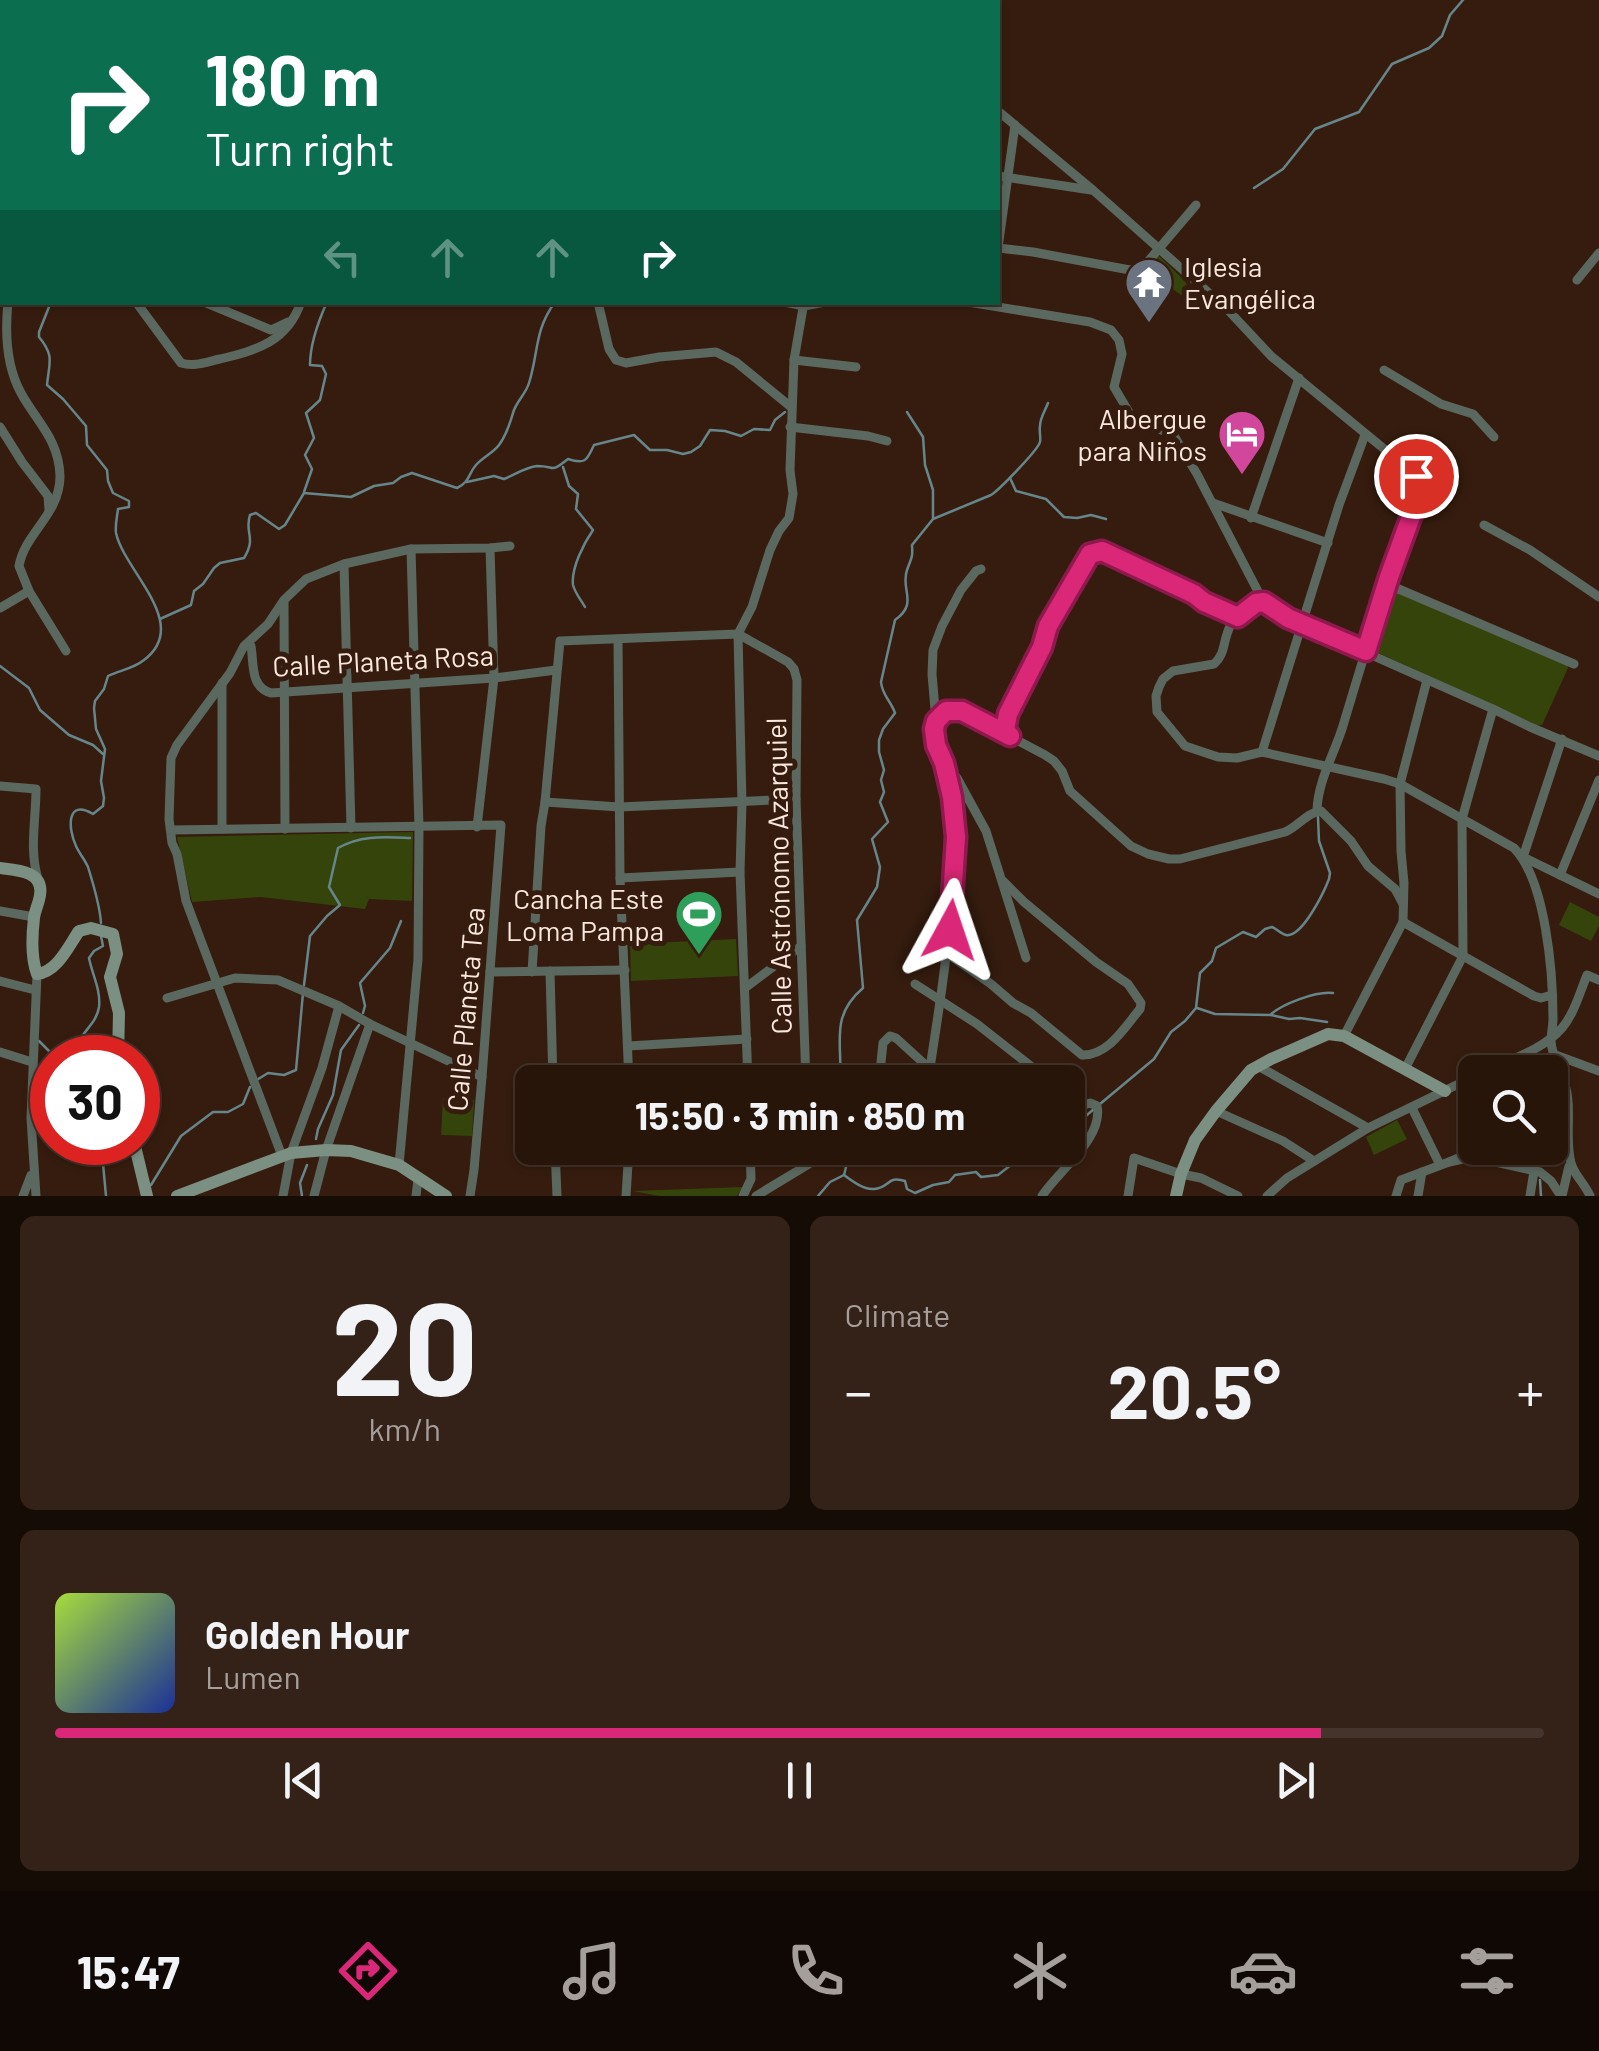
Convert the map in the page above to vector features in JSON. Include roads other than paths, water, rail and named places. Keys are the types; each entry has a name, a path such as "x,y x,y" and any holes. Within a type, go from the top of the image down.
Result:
{"street":[{"path":"936,721 946,711 962,711 1054,761 1070,791 1131,846 1158,857 1180,859 1285,832 1317,810 1320,788 1420,487 1416,476 1271,356 1227,308 1000,112"},
{"path":"1000,220 1003,177 1015,126"},
{"path":"1003,177 1094,191"},
{"path":"1000,248 1127,270 1145,264 1196,205"},
{"path":"1577,280 1599,253"},
{"path":"8,305 6,334 18,389 48,432 58,462 59,483 50,513 20,559 22,575 66,651"},
{"path":"138,305 176,358 194,366 253,351 280,336 295,319 300,305"},
{"path":"211,305 271,330 295,319"},
{"path":"598,305 609,350 616,360 626,363 716,352 736,362 791,407"},
{"path":"748,1065 740,872 738,634 752,608 770,550 789,518 793,494 790,427 794,360 804,305"},
{"path":"986,305 1090,322 1110,330 1119,340 1122,354 1114,387 1130,414 1173,434 1264,602 1301,624 1599,756"},
{"path":"794,360 856,367"},
{"path":"1384,370 1441,404 1474,414 1494,437"},
{"path":"1251,518 1299,378"},
{"path":"0,427 48,496 50,513"},
{"path":"790,427 887,441"},
{"path":"1262,752 1339,505 1365,436"},
{"path":"1212,502 1328,543"},
{"path":"1484,525 1599,596"},
{"path":"286,1154 186,901 172,843 170,758 248,644 306,579 344,564 412,549 510,546"},
{"path":"171,830 477,827 494,678 490,548"},
{"path":"399,1165 418,960 412,549"},
{"path":"1010,736 1005,730 1008,714 1042,647 1048,626 1090,554 1102,551 1238,617"},
{"path":"344,564 350,828"},
{"path":"931,1065 948,954 956,837 952,797 934,729 933,650 962,590 981,569"},
{"path":"1386,584 1574,664"},
{"path":"0,608 30,591"},
{"path":"284,600 285,829"},
{"path":"1264,602 1256,603 1238,617 1227,632 1219,661 1183,668 1168,675 1159,687 1155,704 1160,718 1178,740 1218,757 1237,758 1262,752 1400,784 1514,848 1523,857 1599,894"},
{"path":"532,972 541,826 560,641 738,634"},
{"name":"Calle Astrónomo Azarquiel","path":"738,634 780,655 794,669 797,680 796,799 806,1065"},
{"path":"618,639 620,878 629,1065"},
{"name":"Calle Planeta Rosa","path":"248,644 258,686 271,693 556,670"},
{"path":"1344,1036 1403,922 1400,784 1427,680"},
{"path":"222,683 222,828"},
{"path":"1406,1069 1464,956 1462,819 1493,708"},
{"path":"1562,739 1523,857 1535,885 1544,926 1554,1022 1550,1038 1553,1054 1599,1070"},
{"path":"944,763 980,820 1026,958"},
{"path":"1560,875 1599,780"},
{"path":"0,786 36,789 34,867 41,887 34,917 37,974 33,1035"},
{"path":"545,802 619,807 796,799"},
{"path":"1317,810 1324,812 1368,866 1395,889 1403,904"},
{"name":"Calle Planeta Tea","path":"470,1196 501,825 477,827"},
{"path":"0,868 23,871 38,881"},
{"path":"620,878 740,872"},
{"path":"948,954 1082,1055 1103,1050 1140,1009 1141,1003 1128,984 1096,962 1003,881"},
{"path":"0,911 34,917"},
{"path":"1403,922 1534,996 1552,995"},
{"path":"37,974 54,966 78,931 99,929 113,934 117,954 110,977 119,1012 118,1035"},
{"path":"745,988 802,946"},
{"path":"490,972 625,970"},
{"path":"550,971 553,1065"},
{"path":"1519,1055 1546,1042 1561,1029 1587,975 1599,980"},
{"path":"168,998 234,978 278,980 482,1077"},
{"path":"0,981 35,990"},
{"path":"915,984 1029,1065"},
{"path":"283,1196 286,1154 322,1068 339,1006"},
{"path":"314,1196 370,1024"},
{"path":"1176,1196 1195,1140 1251,1070 1328,1034 1344,1036 1445,1091"},
{"path":"881,1065 882,1044 890,1036 925,1065"},
{"path":"628,1046 747,1038"},
{"path":"0,1052 30,1061"},
{"path":"1258,1066 1368,1128"},
{"path":"1266,1196 1286,1178 1368,1128 1458,1084"},
{"path":"1085,1104 1090,1102 1099,1110 1085,1142"},
{"path":"1561,1196 1568,1176 1568,1105"},
{"path":"1412,1108 1445,1163"},
{"path":"1216,1111 1283,1141 1314,1162"},
{"path":"177,1196 286,1154 326,1150 351,1151 399,1165 446,1196"},
{"path":"1445,1163 1473,1156 1534,1171 1546,1176 1561,1196"},
{"path":"1396,1196 1401,1180 1458,1157"},
{"path":"1128,1196 1134,1158 1201,1178 1216,1191 1238,1196"},
{"path":"1569,1158 1590,1196"},
{"path":"140,1165 148,1196"},
{"path":"556,1165 557,1196"},
{"path":"626,1196 628,1165"},
{"path":"743,1196 751,1179 751,1165"},
{"path":"756,1196 807,1165"},
{"path":"1040,1196 1069,1165"},
{"path":"23,1196 33,1167"},
{"path":"33,1167 36,1196"},
{"path":"1530,1196 1534,1171"},
{"path":"1418,1196 1422,1172"},
{"path":"416,1196 418,1179"}],"waterway":[{"path":"1254,188 1283,169 1315,129 1359,112 1392,64 1429,48 1442,36 1450,15 1463,0"},
{"path":"50,305 39,332 49,355 47,385 86,426 87,445 107,470 113,493 129,501 129,507 118,509 116,533 151,597 161,630 157,646 144,660 108,676 95,701 96,729 105,749 103,806 93,814 78,810 71,818 71,832 90,873 101,923"},
{"path":"304,492 312,469 305,455 314,438 306,413 320,400 326,374 322,366 310,365 310,357 326,305"},
{"path":"160,619 191,605 194,591 220,563 244,558 250,545 250,515 256,513 279,529 304,493 351,497 412,473 461,486 505,436 528,387 540,332 553,305"},
{"path":"840,1065 842,1020 852,999 863,988 857,920 877,887 880,867 872,839 888,822 880,802 884,770 879,740 895,713 881,682 895,620 906,608 905,577 912,545 933,519 991,495 1018,470 1040,442 1040,423 1048,403"},
{"path":"467,482 494,476 504,479 537,466 555,468 568,459 583,461 594,445 634,435 650,450 683,454 700,446 710,430 741,436 754,429 770,430 785,412"},
{"path":"907,412 923,437 925,465 933,490 933,518"},
{"path":"563,467 569,486 578,494 576,509 593,530 573,578 585,607"},
{"path":"1010,478 1016,491 1046,499 1064,517 1091,515 1106,519"},
{"path":"0,666 29,688 40,710 69,735 103,754"},
{"path":"1100,1104 1154,1059 1171,1032 1196,1008 1200,973 1212,961 1216,948 1243,932 1256,937 1272,927 1292,934 1305,922 1330,873 1319,841 1318,817"},
{"path":"304,985 310,936 340,905 329,887 338,848 364,839 410,838"},
{"path":"363,1013 360,983 390,948 401,921"},
{"path":"83,1035 99,1007 89,958 103,946 101,936"},
{"path":"255,1081 268,1073 284,1075 296,1070 303,993"},
{"path":"1197,1008 1215,1014 1270,1015 1300,999 1333,993"},
{"path":"1271,1015 1327,1022"},
{"path":"316,1139 333,1095 341,1050 359,1025"},
{"path":"151,1185 181,1136 213,1112 228,1112 243,1104 250,1087"},
{"path":"1085,1117 1094,1109"},
{"path":"103,1165 106,1196"},
{"path":"302,1196 300,1183 307,1165"},
{"path":"818,1196 830,1182 844,1175 846,1165"},
{"path":"844,1175 870,1189 895,1180 905,1181 907,1189 915,1193 949,1182 955,1175 998,1175 1011,1165"},
{"path":"1540,1180 1541,1196"}],"place":[{"name":"Iglesia Evangélica","path":"1149,324"},
{"name":"Albergue para Niños","path":"1242,476"},
{"name":"Cancha Este Loma Pampa","path":"699,956"}]}
